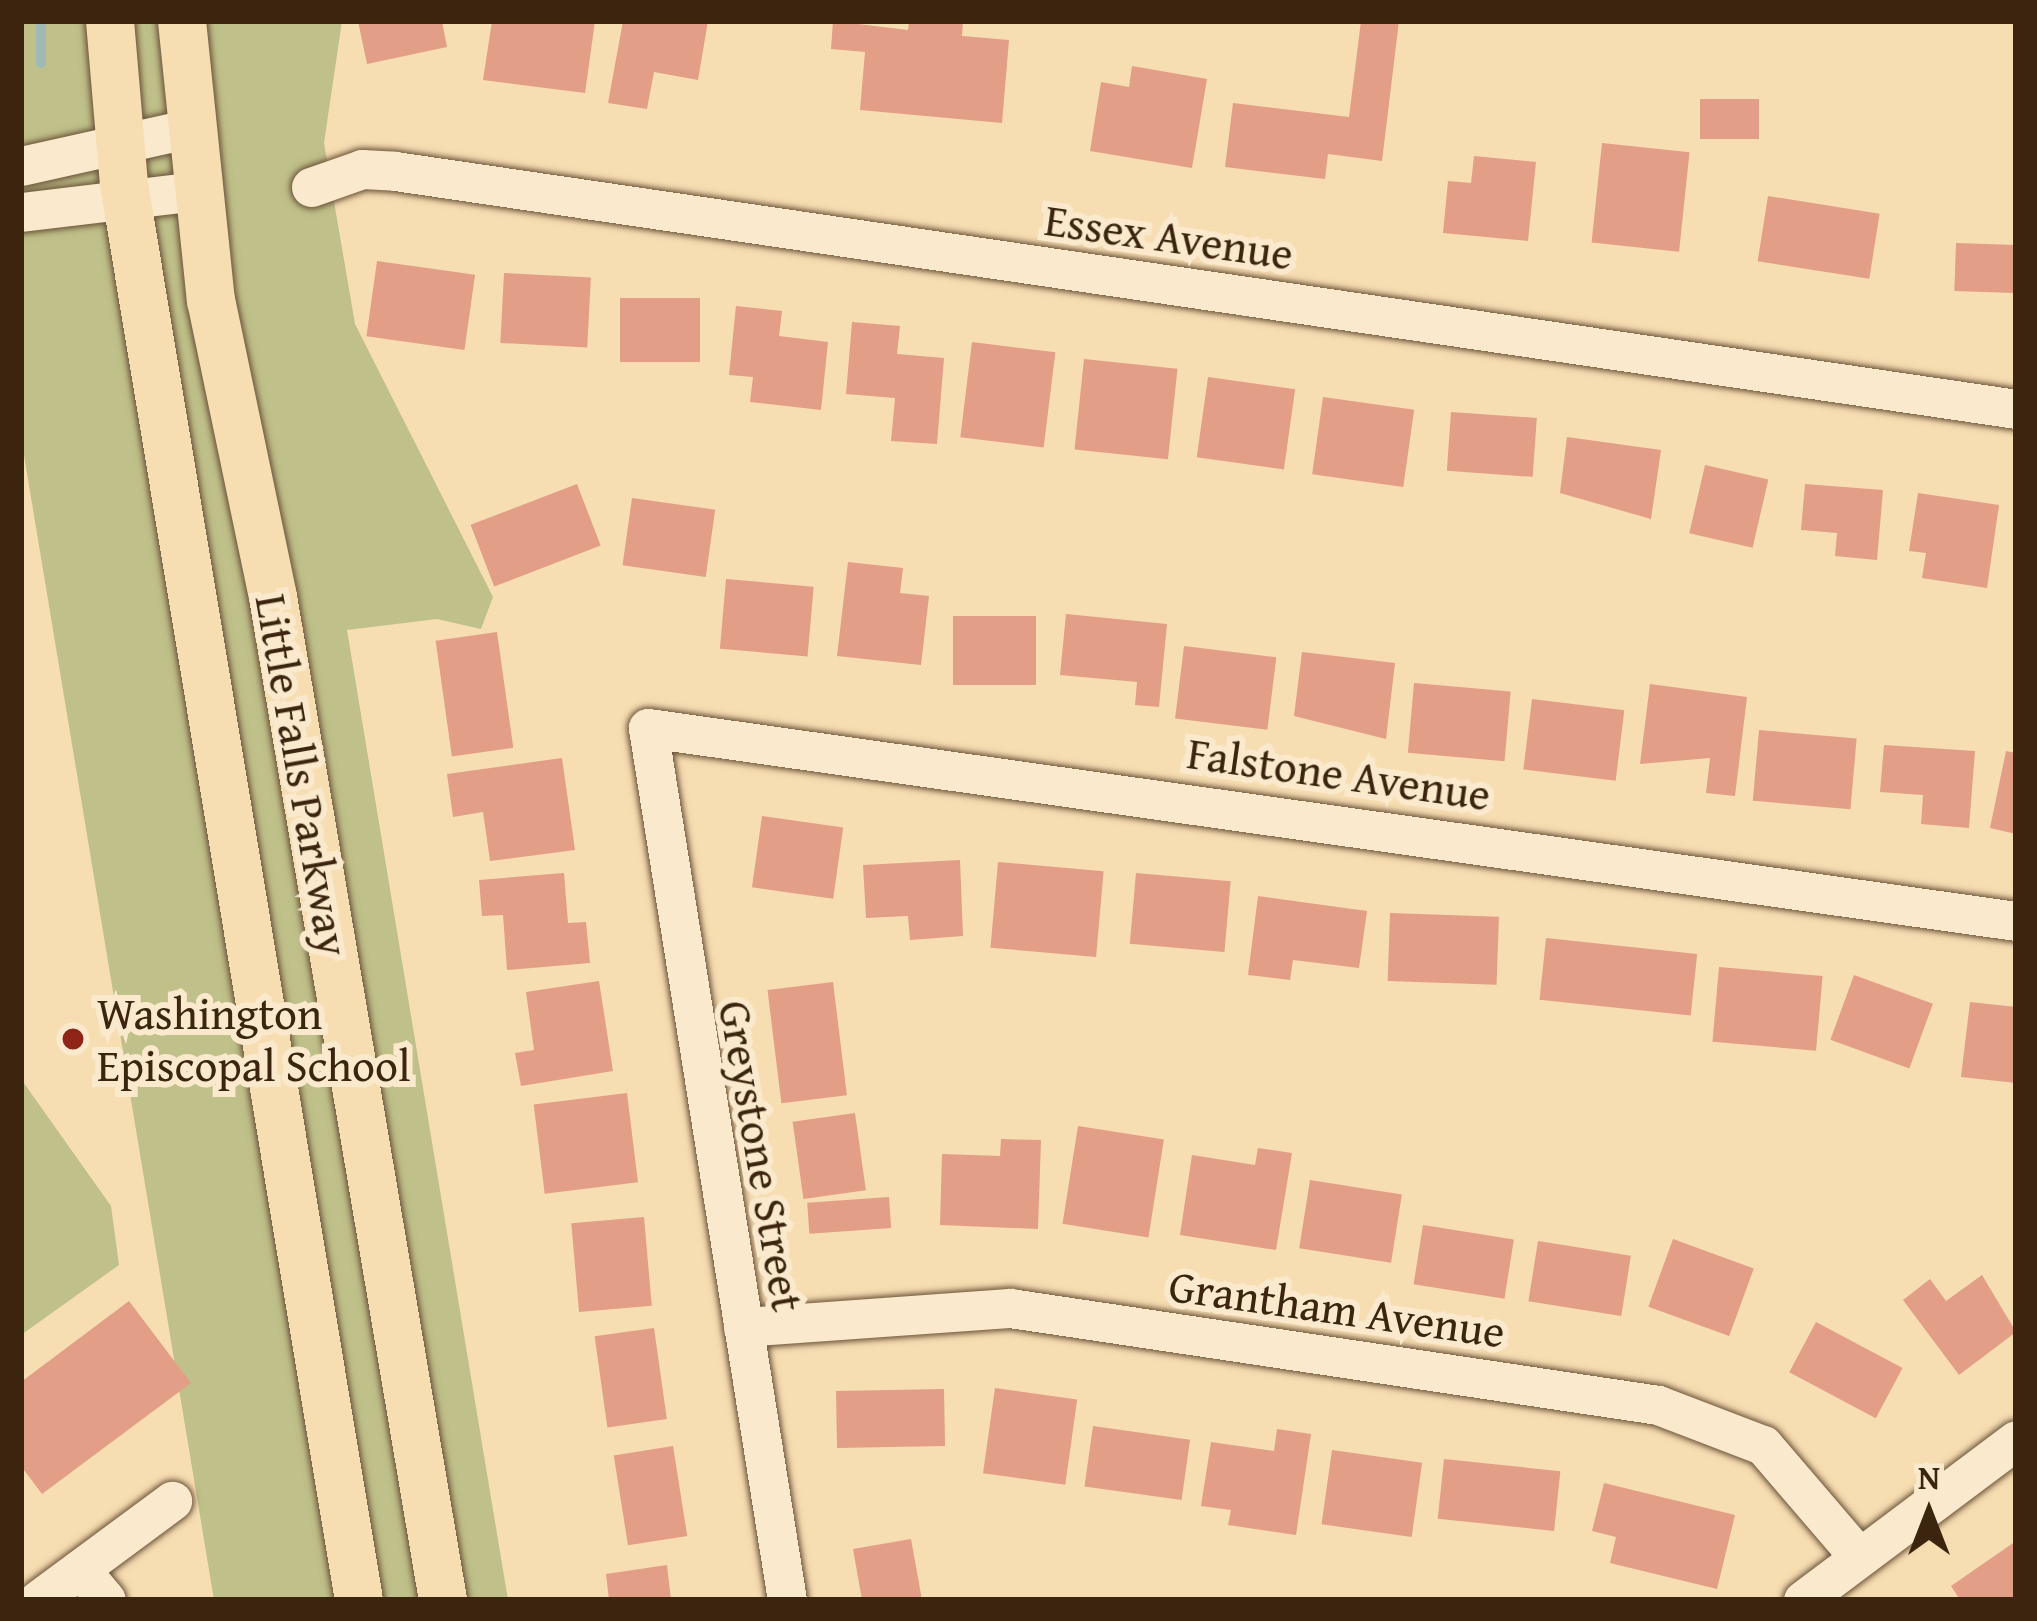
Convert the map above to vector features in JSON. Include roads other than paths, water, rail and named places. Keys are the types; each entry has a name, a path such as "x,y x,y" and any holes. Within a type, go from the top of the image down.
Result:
{"main road":[{"name":"Little Falls Parkway","path":"110,21 127,199 359,1600"},
{"name":"Little Falls Parkway","path":"182,21 187,129 196,191 443,1600"}],"street":[{"path":"21,166 119,137 187,129"},
{"name":"Essex Avenue","path":"311,188 362,169 395,171 2016,409"},
{"path":"21,212 196,191"},
{"name":"Falstone Avenue","path":"648,728 2016,922"},
{"name":"Greystone Street","path":"648,728 787,1600"},
{"name":"Grantham Avenue","path":"743,1327 1010,1308 1658,1405 1762,1444 1858,1556"},
{"path":"1803,1600 2016,1440"},
{"path":"38,1600 172,1501"},
{"path":"80,1569 106,1600"}],"waterway":[{"path":"41,21 41,63"}],"place":[{"name":"Washington Episcopal School","path":"73,1039"}]}
